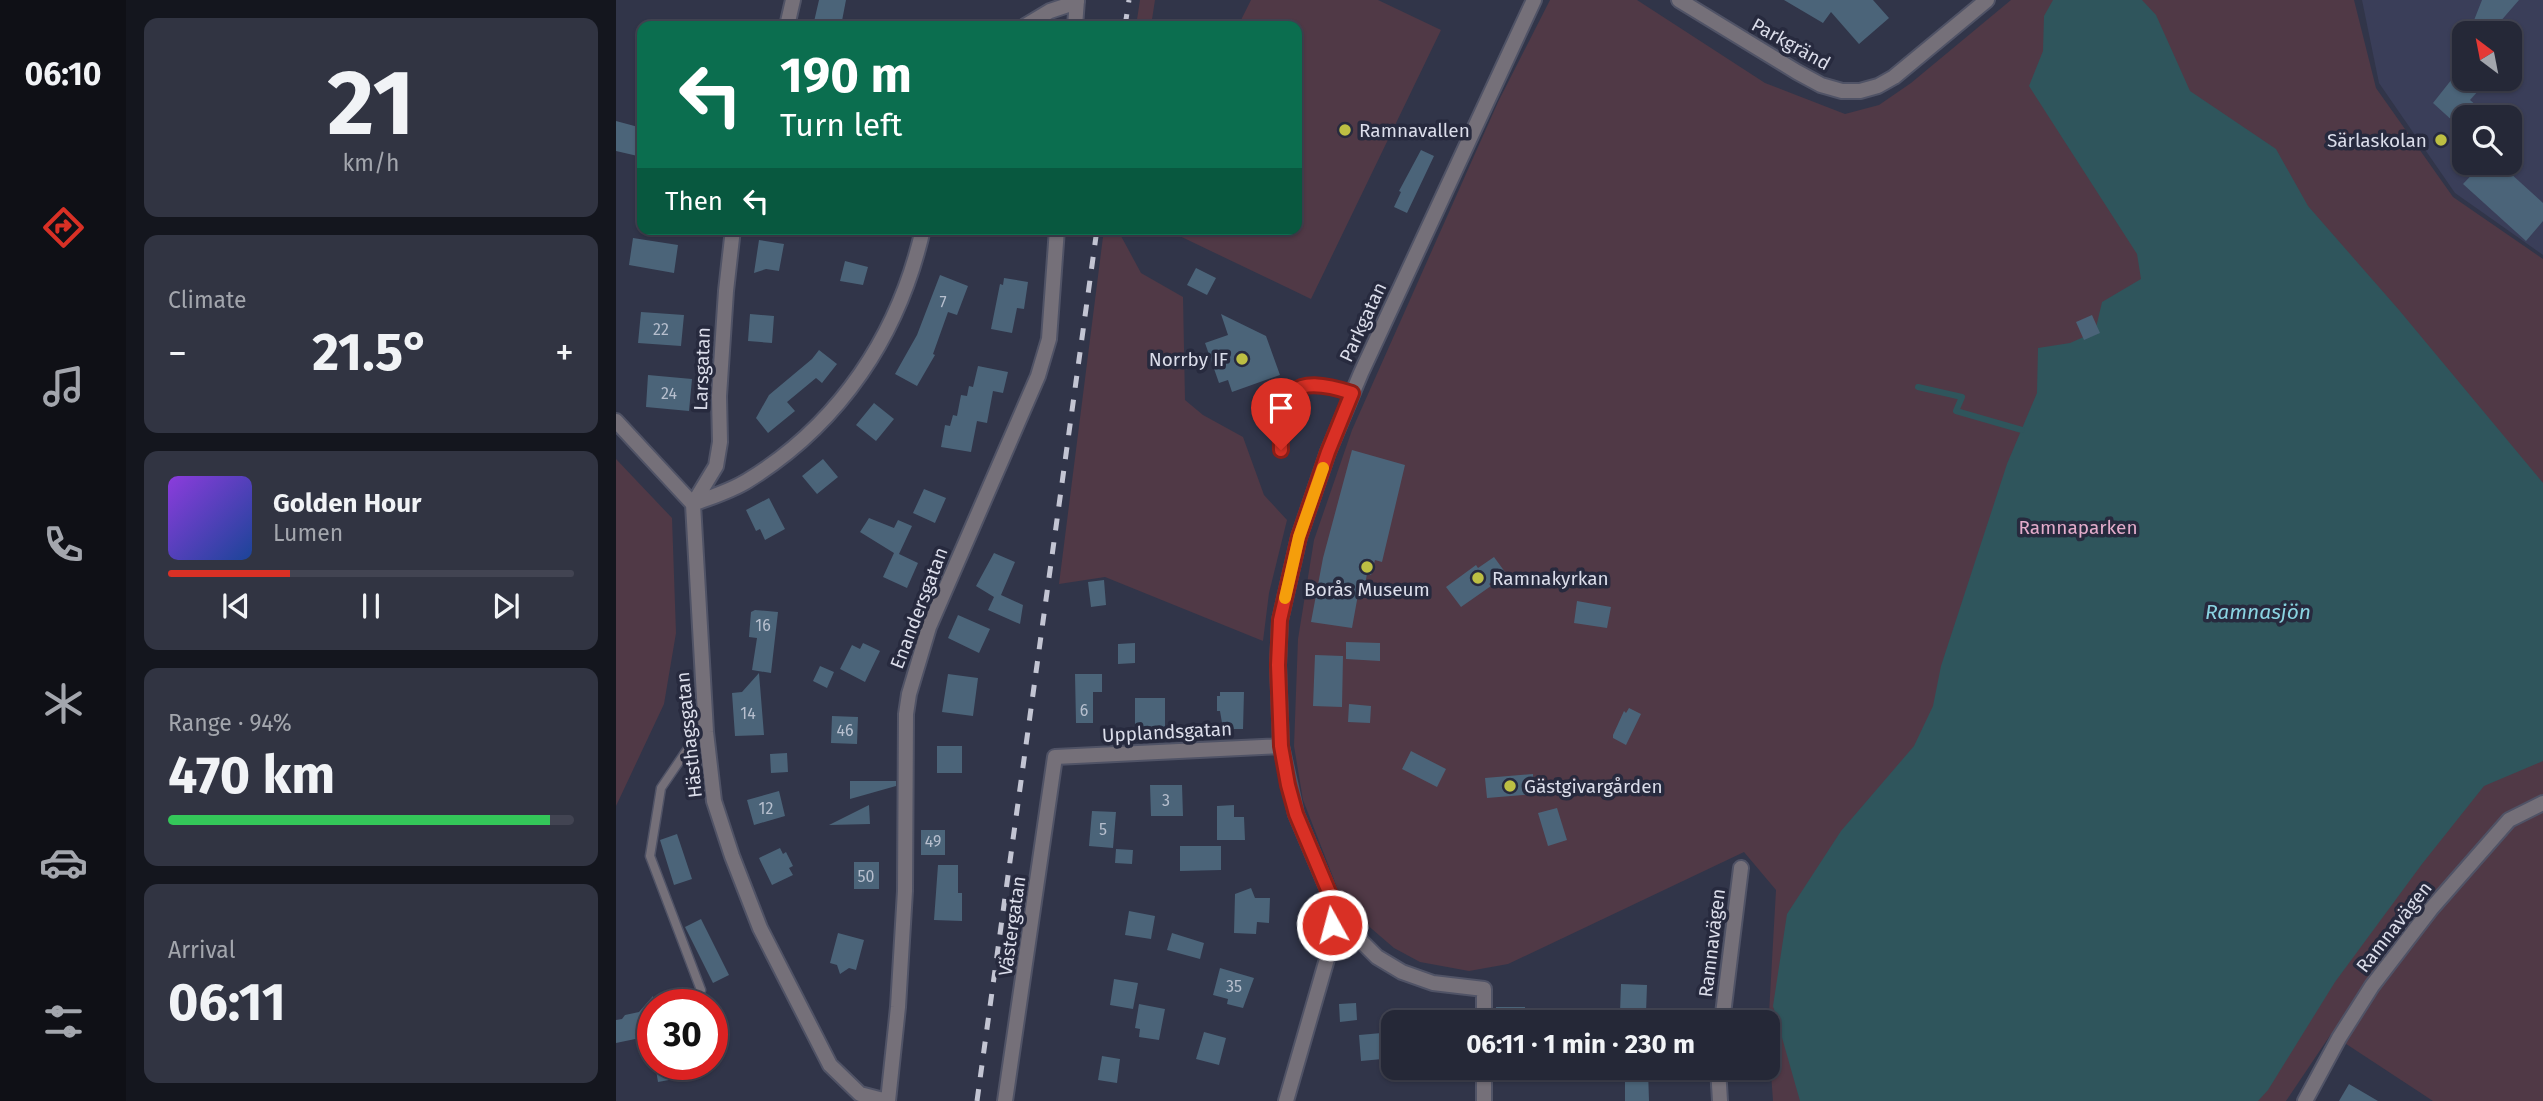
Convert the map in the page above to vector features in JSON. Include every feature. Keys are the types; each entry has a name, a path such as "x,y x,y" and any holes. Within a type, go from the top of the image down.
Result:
{"street":[{"path":"788,21 793,0"},
{"name":"Parkgatan","path":"1484,1010 1484,989 1433,984 1402,972 1377,957 1350,930 1334,904 1296,814 1281,746 1278,665 1280,620 1299,537 1328,452 1352,393 1534,0"},
{"name":"Parkgränd","path":"1679,0 1797,72 1842,91 1860,91 1878,86 1894,77 1987,0"},
{"path":"1033,21 1050,11 1077,1 1075,21"},
{"name":"Larsgatan","path":"693,504 716,466 720,442 719,396 732,235"},
{"path":"616,421 693,504 745,483 786,454 824,421 859,377 897,307 922,235"},
{"name":"Enandersgatan","path":"887,1101 898,1007 905,891 906,714 909,694 929,627 1038,376 1049,339 1057,235"},
{"name":"Hästhagsgatan","path":"693,504 706,723 714,801 760,928 831,1065 860,1094 887,1101"},
{"name":"Upplandsgatan","path":"1055,757 1281,746"},
{"name":"Västergatan","path":"1004,1101 1055,757"},
{"name":"Ramnavägen","path":"2305,1101 2339,1038 2372,986 2431,909 2509,820 2542,803"},
{"name":"Ramnavägen","path":"1723,1010 1741,868"},
{"path":"1286,1101 1331,945 1334,904"},
{"path":"1484,1080 1484,1101"},
{"path":"1719,1080 1720,1101"}],"lane":[{"path":"1281,450 1282,411 1290,392 1299,388 1321,387 1352,393"},
{"path":"701,989 650,856 661,788 706,723"}],"shaded area":[{"name":"Särlaskolan","path":"2362,0 2543,0 2543,255 2455,193 2379,83"}],"green space":[{"path":"1140,0 1155,0 1152,21 1137,21"},
{"name":"Ramnavallen","path":"1251,0 1378,0 1441,30 1311,299 1178,235 1302,235 1302,21 1240,21"},
{"name":"Ramnaparken","path":"1550,0 1637,0 1765,83 1845,114 1879,105 1911,83 2011,0 2354,0 2376,88 2453,197 2543,259 2543,1101 2433,1101 2331,1034 2286,1101 1773,1101 1772,1080 1780,1080 1780,1010 1769,1010 1776,890 1744,852 1508,964 1469,971 1420,962 1394,948 1344,905 1303,800 1294,746 1298,639 1314,540 1352,430 1498,102"},
{"path":"1103,235 1121,235 1141,273 1183,297 1185,400 1203,415 1243,437 1264,495 1287,520 1269,593 1263,641 1105,577 1059,584"},
{"path":"616,459 672,518 676,633 664,704 616,806"}],"water":[{"name":"Ramnasjön","path":"2053,0 2142,0 2156,15 2190,91 2276,149 2308,206 2399,310 2543,483 2543,761 2484,786 2422,864 2335,982 2268,1090 2258,1101 1800,1101 1780,1031 1780,1010 1774,1010 1773,1006 1787,914 1841,831 1914,746 1933,706 1941,666 2007,464 2037,393 2038,348 2070,343 2095,332 2102,302 2141,279 2137,254 2029,86 2043,51 2044,16"}],"building":[{"path":"819,0 846,0 842,21 814,21"},
{"path":"1784,0 1873,0 1889,18 1859,44 1831,12 1823,23"},
{"path":"2482,0 2519,0 2501,21 2474,21"},
{"path":"2452,79 2452,91 2478,91 2470,100 2476,105 2452,105 2452,120 2433,103"},
{"path":"616,121 637,127 637,156 616,151"},
{"path":"1421,150 1434,156 1407,213 1394,207 1401,192 1399,191"},
{"path":"2472,175 2512,175 2543,203 2543,221 2526,241 2463,184"},
{"path":"633,238 678,245 674,273 629,265"},
{"path":"759,240 784,244 779,271 766,269 754,273"},
{"path":"845,261 868,267 863,285 840,281"},
{"path":"1196,268 1216,278 1207,295 1187,285"},
{"path":"940,275 968,286 957,315 948,312 933,354 935,355 917,386 895,374 917,335"},
{"path":"1004,278 1028,282 1024,309 1017,308 1012,333 991,329 1000,284 1003,285"},
{"path":"641,312 684,315 681,346 638,343"},
{"path":"750,314 774,316 772,343 748,341"},
{"name":"Norrby IF","path":"1221,314 1266,336 1280,375 1232,392 1228,380 1219,383 1205,343 1228,335"},
{"path":"2092,315 2100,333 2084,340 2076,322"},
{"path":"819,350 837,364 822,383 816,378 787,402 795,411 768,433 756,418 769,395"},
{"path":"978,366 1008,372 1003,393 993,391 987,423 977,421 971,452 941,447 945,425 950,426 953,415 957,416 961,395 967,396 969,386 973,387"},
{"path":"648,375 692,379 689,411 646,407"},
{"path":"874,403 894,419 876,441 856,425"},
{"path":"1352,450 1405,465 1382,562 1375,560 1371,575 1367,574 1364,590 1359,589 1352,628 1311,622 1323,558"},
{"path":"823,459 838,477 817,494 802,476"},
{"path":"924,489 946,498 935,523 913,513"},
{"path":"769,498 785,529 765,540 760,529 756,531 746,510"},
{"path":"869,518 894,528 898,520 912,526 899,554 918,563 907,588 883,577 894,553 860,532"},
{"path":"994,553 1015,562 1001,595 1023,605 1020,624 988,610 994,597 976,586"},
{"name":"Ramnakyrkan","path":"1494,557 1505,572 1489,584 1491,586 1461,607 1446,587 1476,565 1478,568"},
{"path":"1104,580 1106,605 1091,607 1088,582"},
{"path":"1577,601 1611,607 1607,628 1574,623"},
{"path":"751,612 778,612 771,673 752,670 757,638 749,637"},
{"path":"958,615 990,629 979,653 948,638"},
{"path":"1346,642 1380,643 1380,661 1346,659"},
{"path":"863,643 880,651 865,682 840,669 852,645 860,649"},
{"path":"1135,643 1135,663 1118,664 1118,644"},
{"path":"1315,655 1343,656 1342,707 1313,706"},
{"path":"820,666 834,672 827,688 813,681"},
{"path":"759,673 764,735 735,736 732,693 742,692"},
{"path":"948,674 978,678 973,716 942,712"},
{"path":"1075,674 1102,674 1102,692 1093,692 1093,723 1076,723"},
{"path":"1220,692 1244,692 1243,729 1223,729 1220,711 1217,711 1217,696 1220,696"},
{"path":"1135,698 1165,698 1165,727 1135,726"},
{"path":"1349,704 1371,706 1370,723 1348,722"},
{"path":"1629,708 1641,714 1626,745 1613,738 1613,735 1624,711 1626,713"},
{"path":"832,716 858,717 857,744 831,743"},
{"path":"937,746 962,746 962,773 937,773"},
{"path":"1411,751 1446,769 1437,787 1402,769"},
{"path":"787,753 788,772 771,773 770,754"},
{"name":"Gästgivargården","path":"1533,774 1534,794 1487,798 1485,778"},
{"path":"850,781 896,781 896,786 850,799"},
{"path":"1150,785 1182,785 1183,816 1151,816"},
{"path":"779,791 785,816 754,825 747,800"},
{"path":"869,805 870,824 829,825"},
{"path":"1234,805 1234,817 1244,817 1245,840 1217,840 1217,806"},
{"path":"1557,808 1567,840 1548,846 1538,813"},
{"path":"1092,811 1116,812 1113,848 1089,846"},
{"path":"921,830 945,830 945,855 921,855"},
{"path":"677,834 692,879 674,885 660,840"},
{"path":"1180,846 1221,846 1221,870 1180,871"},
{"path":"780,848 783,854 786,852 793,866 789,868 793,875 772,885 759,858"},
{"path":"1116,849 1133,850 1132,864 1115,863"},
{"path":"854,862 879,862 879,889 854,889"},
{"path":"938,865 958,865 962,921 934,920"},
{"path":"1251,888 1255,898 1270,898 1269,923 1257,922 1256,934 1234,933 1235,894"},
{"path":"1129,911 1155,916 1151,939 1125,935"},
{"path":"701,919 729,975 713,983 685,927"},
{"path":"838,933 864,940 856,970 849,968 840,974 837,965 830,963"},
{"path":"1172,933 1204,943 1200,959 1167,950"},
{"path":"1220,968 1254,978 1243,1008 1227,1004 1228,999 1213,995"},
{"path":"1114,979 1138,983 1133,1009 1110,1005"},
{"path":"1621,984 1647,985 1646,1010 1620,1010"},
{"path":"1356,1003 1357,1020 1340,1022 1339,1004"},
{"path":"1139,1004 1165,1009 1159,1040 1139,1037 1140,1029 1135,1028"},
{"path":"1496,1007 1525,1007 1525,1010 1496,1010"},
{"path":"637,1012 637,1039 616,1043 616,1020"},
{"path":"1204,1032 1226,1038 1219,1065 1196,1059"},
{"path":"1381,1033 1381,1059 1361,1061 1359,1035"},
{"path":"1102,1056 1120,1059 1117,1083 1098,1080"},
{"path":"1625,1080 1648,1080 1649,1101 1625,1101"},
{"path":"2349,1084 2378,1101 2339,1101"}],"waterway":[{"path":"1918,387 1962,397 1956,411 2022,430"}],"railway":[{"path":"1126,21 1129,0"},
{"path":"977,1101 1096,235"}],"slow traffic":[{"path":"1285,598 1299,537 1323,468"}],"place":[{"name":"Ramnavallen","path":"1345,130"},
{"name":"Särlaskolan","path":"2441,140"},
{"name":"Norrby IF","path":"1242,359"},
{"name":"Borås Museum","path":"1367,567"},
{"name":"Ramnakyrkan","path":"1478,578"},
{"name":"Gästgivargården","path":"1510,786"}],"route":[{"path":"1281,450 1282,411 1290,392 1299,388 1321,387 1352,393 1328,452 1299,537 1280,620 1278,665 1281,746 1288,785 1296,814 1334,904 1332,925"}]}
